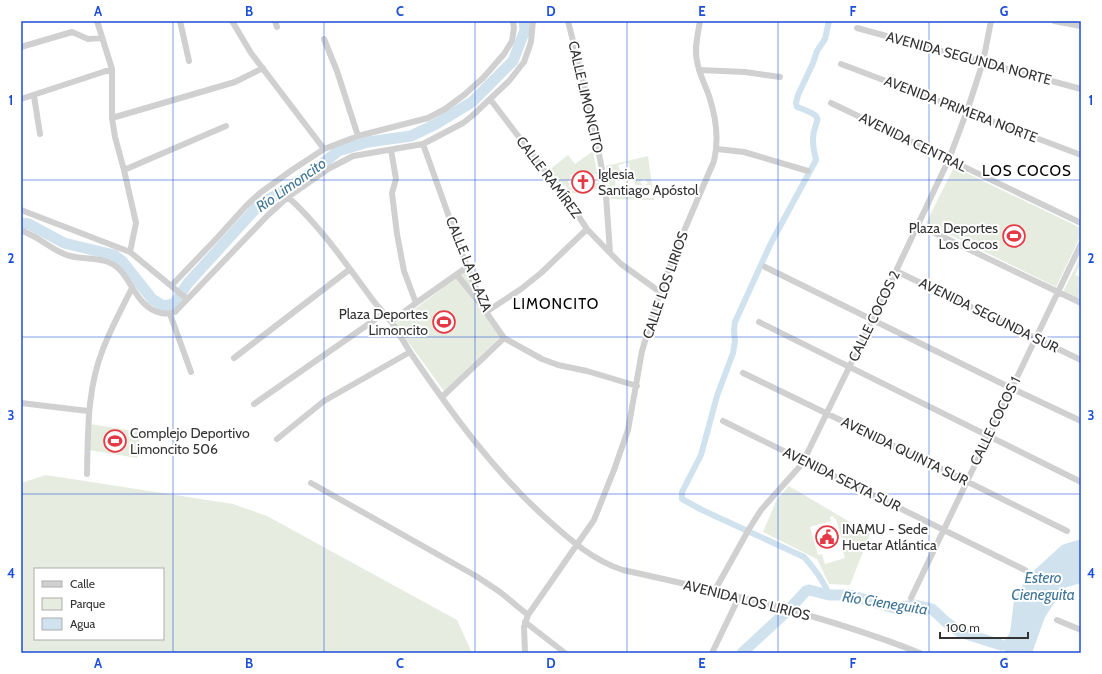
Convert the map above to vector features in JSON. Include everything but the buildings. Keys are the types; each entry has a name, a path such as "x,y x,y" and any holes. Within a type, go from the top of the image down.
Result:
{"street":[{"path":"97,21 112,69 112,118 115,137 136,224 130,252"},
{"path":"180,21 189,61"},
{"path":"232,21 251,53 324,149"},
{"path":"172,285 260,193 324,149 358,136 428,118 445,109 464,95 483,78 504,54 512,41 514,28 513,21"},
{"path":"21,230 39,239 58,252 70,256 110,262 119,269 141,300 156,312 170,314 175,312 268,215 288,197 328,169 353,156 423,144 463,123 509,81 524,62 532,42 533,21"},
{"name":"CALLE LIMONCITO","path":"568,21 588,101 601,164 606,195 610,253"},
{"name":"CALLE LOS LIRIOS","path":"525,622 528,615 594,520 628,430 642,351 660,292 678,245 714,161 717,149 717,138 713,111 696,59 696,46 700,21"},
{"name":"CALLE COCOS 2","path":"715,590 748,529 761,510 804,461 950,159 983,62 991,21"},
{"path":"1054,21 1081,26"},
{"name":"AVENIDA SEGUNDA NORTE","path":"857,28 1081,89"},
{"path":"21,47 72,32 88,39 102,38"},
{"path":"324,39 337,71 358,136"},
{"name":"AVENIDA PRIMERA NORTE","path":"841,64 1081,155"},
{"path":"112,118 235,82 263,68"},
{"path":"21,98 34,96 112,69"},
{"path":"699,70 745,72 780,77"},
{"path":"34,96 40,134"},
{"name":"CALLE RAMÍREZ","path":"490,99 573,208 587,229 610,253"},
{"name":"AVENIDA CENTRAL","path":"831,102 1081,223"},
{"path":"124,170 226,126"},
{"name":"CALLE LA PLAZA","path":"423,144 486,312 504,338 542,359 558,365 637,386"},
{"path":"717,149 744,152 808,171"},
{"path":"391,150 396,179 392,193 397,234 404,271 416,303"},
{"name":"AVENIDA LOS LIRIOS","path":"288,197 302,210 350,269 383,314 391,322 410,352 473,439 529,503 577,545 592,556 610,566 623,570 715,590 825,620 920,653"},
{"path":"21,210 130,252 172,285 187,299"},
{"path":"918,225 1081,303"},
{"path":"457,275 486,312 526,285 587,229"},
{"name":"CALLE COCOS 1","path":"911,598 1010,388 1081,244"},
{"path":"610,253 620,264 660,292"},
{"path":"391,322 468,267"},
{"path":"765,267 1010,388 1081,421"},
{"path":"234,358 350,269"},
{"name":"AVENIDA SEGUNDA SUR","path":"896,271 1081,360"},
{"path":"87,474 88,411 93,383 102,350 132,288"},
{"path":"170,314 191,372"},
{"path":"254,404 383,314"},
{"path":"759,322 1081,482"},
{"path":"442,397 504,338"},
{"path":"277,439 324,401 410,352"},
{"name":"AVENIDA QUINTA SUR","path":"743,372 1066,531"},
{"path":"21,403 88,411"},
{"name":"AVENIDA SEXTA SUR","path":"723,421 1025,570"},
{"path":"311,483 476,576 500,592 528,615"},
{"path":"712,653 739,597"},
{"path":"1057,620 1081,630"},
{"path":"525,622 525,653"},
{"path":"525,622 565,653"}],"green space":[{"path":"593,151 600,188 571,194 565,185 560,188 548,171 568,155 575,164","holes":["576,174 577,178 596,174 598,183 579,187 580,190 573,191 572,188 570,188 568,181 571,180 570,175"]},
{"path":"648,156 654,200 611,199 606,166","holes":["628,162 635,185 643,185 640,182 644,179 648,183 645,185 651,185 653,198 636,198 635,191 616,192 615,181 623,180 618,165"]},
{"path":"954,167 1081,228 1081,235 1056,287 926,223"},
{"path":"1081,256 1081,263 1075,275 1081,277 1081,301 1063,292"},
{"path":"467,270 481,303 460,275"},
{"path":"456,278 501,336 444,391 395,324"},
{"name":"Complejo Deportivo Limoncito 506","path":"90,424 141,432 137,458 89,450"},
{"path":"46,475 233,504 267,516 457,620 472,653 21,653 21,483"},
{"path":"789,486 870,534 850,585 829,584 817,559 763,532 777,499","holes":["833,516 844,547 842,547 845,558 825,564 822,554 818,555 810,527 831,521 830,517"]}],"water":[{"name":"Estero Cieneguita","path":"1081,539 1081,583 1064,588 1045,617 1032,653 1006,653 1001,645 1010,633 1014,600 1028,576 1062,545"}],"waterway":[{"name":"Río Limoncito","path":"21,223 29,224 64,243 114,255 122,261 152,299 163,306 174,304 188,283 259,205 314,171 338,151 368,142 411,136 436,124 472,102 513,61 525,30 524,21"},
{"path":"829,21 825,39 817,51 796,103 797,107 814,114 817,117 813,133 816,160 771,243 735,322 735,341 733,353 717,396 701,455 682,492 682,499 702,510 804,557 818,575 829,595"},
{"name":"Río Cieneguita","path":"792,606 806,591 809,590 829,595 849,595 894,608 915,605 932,609 960,632 1001,645"},
{"name":"Río Cieneguita","path":"742,653 784,614"}],"place":[{"name":"Iglesia Santiago Apóstol","path":"583,182"},
{"name":"Plaza Deportes Los Cocos","path":"1014,236"},
{"name":"Plaza Deportes Limoncito","path":"444,322"},
{"name":"Complejo Deportivo Limoncito 506","path":"115,441"},
{"name":"INAMU - Sede Huetar Atlántica","path":"827,537"}],"district":[{"name":"LOS COCOS","path":"1027,171"},
{"name":"LIMONCITO","path":"556,304"}]}
